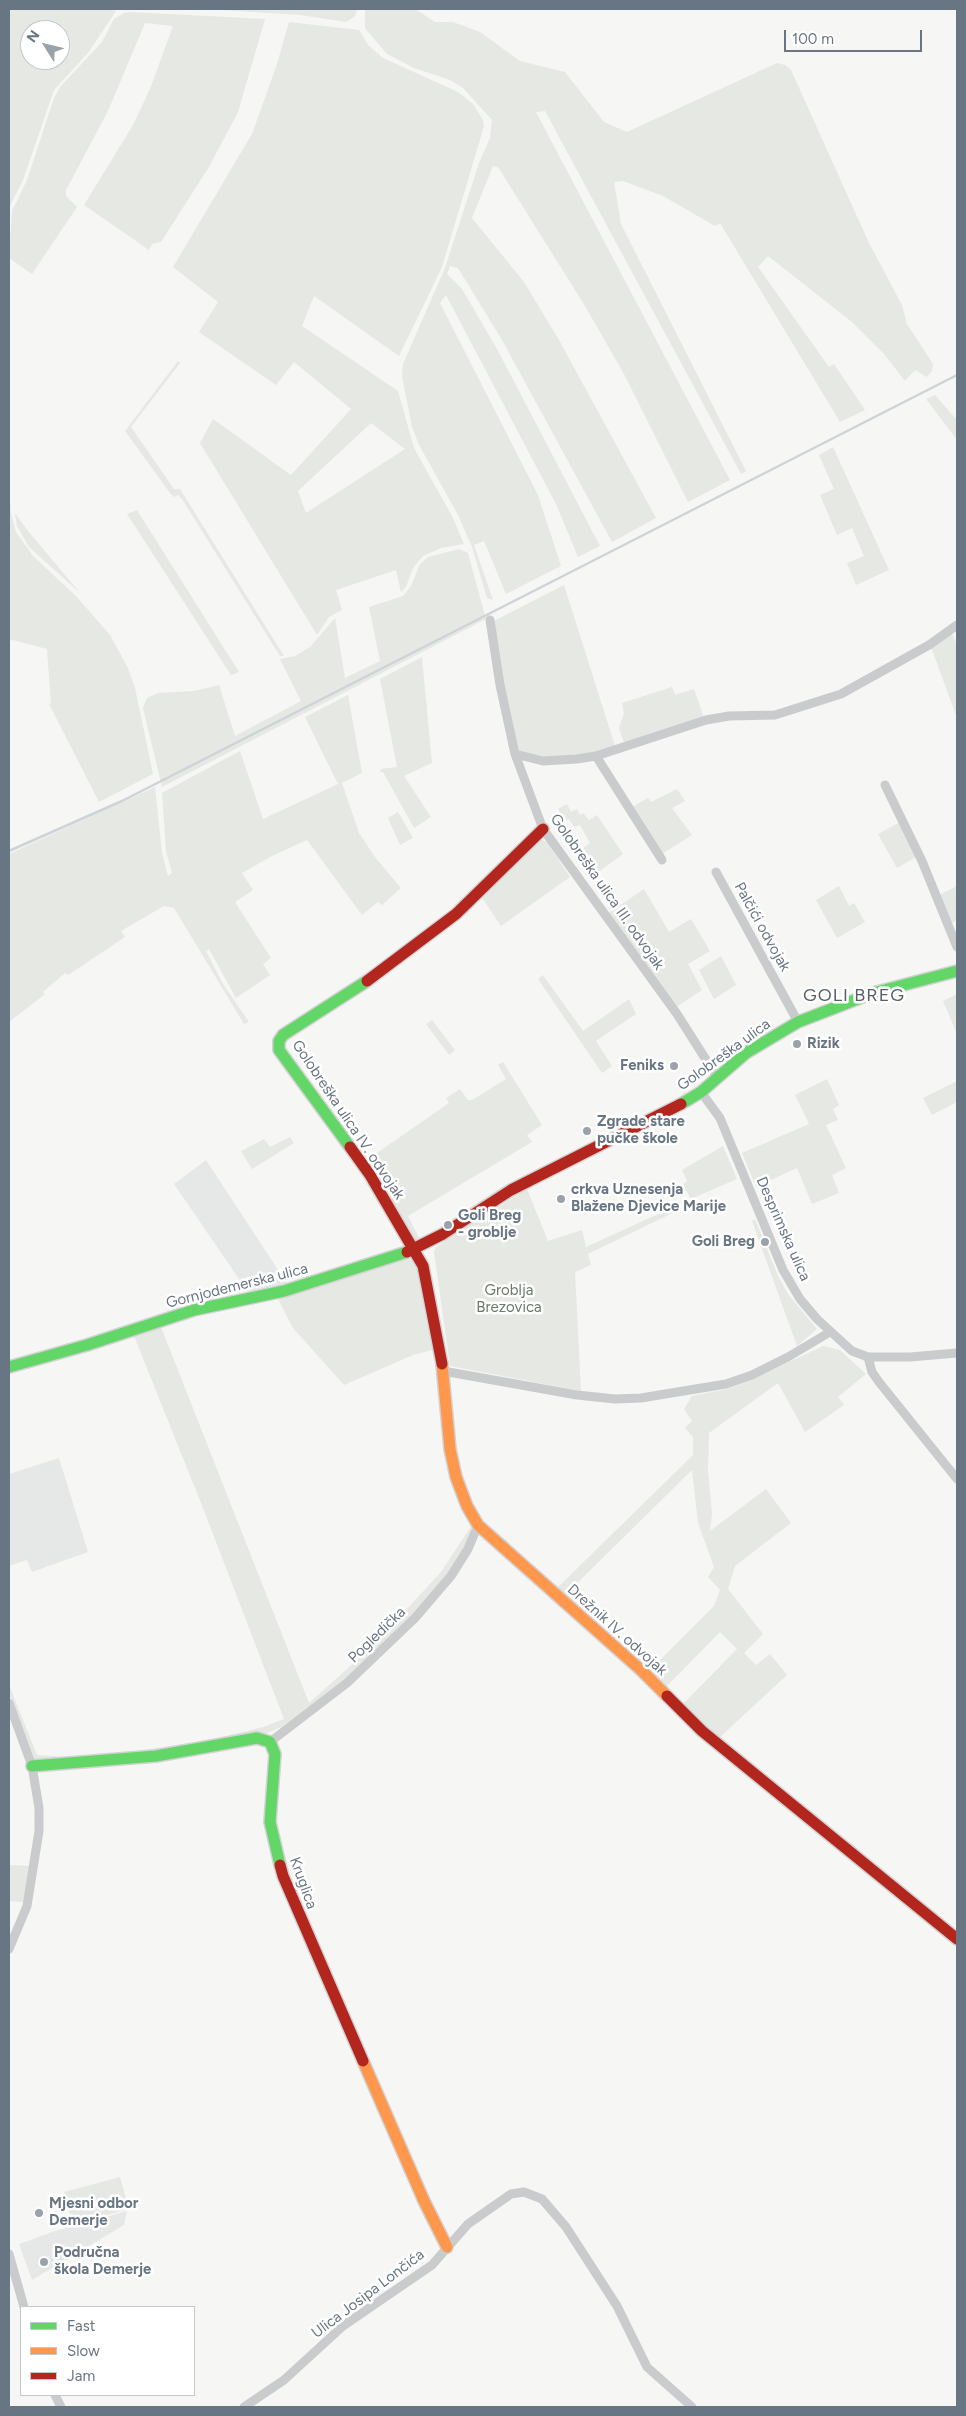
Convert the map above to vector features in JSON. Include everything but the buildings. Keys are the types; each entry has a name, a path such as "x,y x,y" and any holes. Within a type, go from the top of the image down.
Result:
{"street":[{"name":"Golobreška ulica III. odvojak","path":"490,620 500,685 515,754 543,829 677,1014 717,1077"},
{"path":"515,754 544,761 596,756 689,724 729,716 775,715 841,694 929,646 957,625"},
{"path":"596,756 662,860"},
{"path":"885,786 922,861 957,947"},
{"name":"Golobreška ulica IV. odvojak","path":"415,1248 362,1163 282,1057 279,1050 279,1041 293,1028 375,976 456,914 543,829"},
{"name":"Palčići odvojak","path":"716,872 798,1022"},
{"name":"Golobreška ulica","path":"415,1248 443,1234 511,1190 685,1102 753,1048 798,1022 873,993 957,972"},
{"name":"Desprimska ulica","path":"700,1092 720,1118 783,1270 800,1299 830,1332 852,1351 868,1357 897,1358 957,1353"},
{"name":"Gornjodemerska ulica","path":"9,1367 87,1345 194,1310 284,1292 415,1248"},
{"name":"Drežnik IV. odvojak","path":"415,1248 423,1266 443,1371 450,1448 456,1477 467,1506 478,1525 642,1671 702,1731 957,1939"},
{"path":"443,1371 577,1395 615,1399 641,1398 726,1384 752,1375 788,1357 830,1332"},
{"path":"868,1357 872,1372 879,1382 957,1479"},
{"name":"Pogledička","path":"270,1742 347,1683 415,1618 451,1576 468,1549 478,1525"},
{"path":"9,1703 32,1766 39,1808 36,1856 27,1906 9,1949"},
{"path":"32,1766 156,1756 256,1738 270,1742"},
{"name":"Kruglica","path":"270,1742 275,1754 270,1822 283,1876 424,2201 447,2247"},
{"name":"Ulica Josipa Lončića","path":"244,2407 284,2380 343,2326 432,2265 468,2224 511,2194 524,2192 542,2199 566,2227 617,2306 648,2367 692,2407"},
{"path":"9,2254 24,2306"}],"shaded area":[{"path":"206,1160 288,1285 250,1295 174,1184"},
{"path":"59,1458 88,1552 32,1572 27,1560 9,1566 9,1474"},
{"name":"Područna škola Demerje","path":"127,2211 124,2225 32,2280 19,2244 55,2231"}],"green space":[{"path":"9,9 105,9 116,11 88,53 54,90 23,180 9,208"},
{"path":"205,9 358,9 354,17 346,22 301,15"},
{"path":"365,9 415,9 435,22 453,22 480,32 520,61 565,72 604,122 627,132 777,63 785,65 791,70 869,243 902,305 907,324 933,364 932,371 927,377 915,370 905,381 884,354 852,322 768,256 758,267 829,367 834,364 865,410 840,422 720,223 715,226 663,196 623,181 614,182 621,224 746,471 741,474 545,111 536,112 730,480 688,502 624,374 585,306 498,167 493,166 472,218 524,282 559,340 656,518 612,542 502,340 458,268 450,266 447,274 462,289 497,349 600,546 578,557 556,504 446,295 440,303 538,495 561,566 506,594 484,541 474,545 493,600 487,598 472,547 458,515 419,445 412,427 402,376 403,364 445,268 479,163 490,138 492,120 463,88 450,80 414,68 387,54 365,28"},
{"path":"124,13 265,19 238,112 209,167 161,242 152,244 149,250 84,205 133,125 150,89 173,26 145,23 108,111 66,190 66,196 77,207 32,274 9,258 12,211 27,180 54,98 60,87 102,42 114,19"},
{"path":"289,22 359,30 368,45 383,58 458,92 473,104 483,120 484,126 442,267 399,356 314,296 302,326 398,391 414,448 453,518 464,544 441,548 423,556 413,568 406,587 401,592 396,570 336,590 342,610 329,617 317,635 200,443 213,419 291,475 351,409 294,362 276,385 199,332 218,302 173,267 252,134 277,64","holes":["371,423 405,449 306,513 298,491"]},
{"path":"178,361 180,363 131,427 174,489 180,489 284,656 280,656 182,499 178,495 173,497 125,431"},
{"path":"935,395 957,420 957,440 926,399"},
{"path":"833,447 889,570 856,585 847,563 864,556 852,528 837,535 820,495 834,489 819,455"},
{"path":"9,486 11,513 16,532 33,556 76,596 110,635 128,668 135,688 153,774 99,802 49,704 51,704 47,649 9,639"},
{"path":"137,510 239,672 231,675 127,514"},
{"path":"15,513 80,593 29,547 17,526"},
{"path":"459,549 468,553 486,619 162,787 143,708 147,698 158,693 194,691 219,685 235,736 301,701 280,659 295,656 310,647 335,618 345,678 380,661 369,607 403,596 411,586 420,564 428,557"},
{"path":"564,585 615,746 593,753 552,758 519,752 503,683 494,621"},
{"path":"952,633 957,645 957,718 931,647"},
{"path":"422,657 432,763 404,776 431,817 414,828 383,772 380,772 381,769 397,767 380,679"},
{"path":"672,687 675,695 694,689 704,718 624,743 619,728 624,713 622,703"},
{"path":"348,695 362,773 342,783 359,833 375,857 401,888 382,905 378,902 362,915 307,840 272,856 242,873 253,890 235,902 271,958 263,964 270,975 236,998 209,949 206,951 223,984 249,1022 244,1024 174,908 164,906 121,931 125,937 68,975 65,973 43,992 45,994 9,1022 9,854 155,787 162,853 168,876 172,873 166,851 162,793 240,751 263,819 338,784 305,717"},
{"path":"677,789 685,801 672,808 692,835 662,854 632,807 648,798 651,802"},
{"path":"567,804 571,812 577,809 580,815 583,813 589,820 597,815 623,854 590,878 574,855 590,843 580,825 574,827 569,819 565,821 558,809"},
{"path":"398,812 413,838 400,845 388,818"},
{"path":"900,822 916,857 897,868 878,834"},
{"path":"539,838 548,843 570,877 501,926 481,896"},
{"path":"839,886 849,906 854,903 865,922 837,938 816,900"},
{"path":"957,886 957,920 951,924 939,895"},
{"path":"644,889 669,932 691,919 710,951 688,964 702,990 675,1008 607,914"},
{"path":"721,956 736,985 714,999 699,970"},
{"path":"543,975 583,1031 629,999 636,1014 596,1041 612,1066 602,1073 538,979"},
{"path":"957,994 957,1034 943,1001"},
{"path":"432,1020 455,1050 449,1055 426,1024"},
{"path":"503,1062 542,1125 527,1135 532,1142 408,1216 419,1238 414,1241 364,1162 449,1103 446,1098 460,1089 468,1100 472,1100 506,1079 498,1065"},
{"path":"827,1079 839,1105 833,1109 838,1120 826,1125 846,1168 832,1175 839,1193 812,1204 797,1168 756,1187 742,1153 809,1124 795,1095"},
{"path":"957,1081 957,1102 932,1115 923,1098"},
{"path":"290,1137 294,1143 252,1169 241,1151 264,1139 270,1147"},
{"path":"723,1146 737,1179 691,1199 683,1184 687,1181 682,1170"},
{"name":"Groblja Brezovica","path":"527,1189 548,1241 582,1230 586,1247 691,1199 693,1203 588,1254 591,1265 575,1272 581,1391 450,1366 434,1252 436,1247"},
{"path":"755,1219 778,1276 788,1294 817,1329 797,1346 752,1221"},
{"path":"405,1258 414,1261 416,1265 432,1350 413,1355 344,1385 293,1328 278,1299"},
{"path":"161,1327 309,1703 374,1645 441,1572 472,1525 469,1539 446,1578 413,1616 344,1681 286,1725 267,1733 121,1758 35,1760 9,1693 9,1685 37,1755 68,1757 120,1754 213,1739 263,1727 284,1719 203,1508 134,1336"},
{"path":"823,1346 840,1350 866,1374 838,1397 844,1405 805,1432 778,1383 709,1433 708,1471 712,1514 710,1531 766,1489 791,1523 735,1566 728,1589 763,1634 744,1653 756,1665 770,1654 787,1675 719,1738 683,1704 737,1649 720,1632 666,1687 649,1671 714,1606 720,1590 708,1577 714,1567 698,1523 692,1470 563,1597 555,1590 693,1455 693,1437 685,1428 692,1421 684,1409 692,1396 727,1389 754,1379"},
{"path":"9,1865 32,1866 24,1902 9,1901"},
{"path":"120,2177 129,2209 73,2224 64,2192"}],"waterway":[{"path":"9,851 122,801 957,375"}],"traffic: fast":[{"path":"681,1104 701,1092 746,1053 798,1022 873,993 957,971"},
{"path":"350,1147 279,1050 279,1041 283,1035 367,981"},
{"path":"9,1367 87,1345 194,1310 284,1291 407,1252"},
{"path":"32,1766 156,1756 257,1738 270,1742 275,1754 270,1822 280,1865"}],"traffic: slow":[{"path":"442,1364 450,1449 456,1477 467,1506 478,1525 642,1671 667,1696"},
{"path":"363,2061 424,2201 447,2247"}],"traffic: jam":[{"path":"367,981 456,914 543,829"},
{"path":"407,1252 443,1234 511,1190 681,1104"},
{"path":"350,1147 370,1175 423,1266 442,1364"},
{"path":"667,1696 702,1731 957,1939"},
{"path":"280,1865 283,1876 363,2061"}],"place":[{"name":"Rizik","path":"797,1044"},
{"name":"Feniks","path":"674,1066"},
{"name":"Zgrade stare pučke škole","path":"587,1131"},
{"name":"crkva Uznesenja Blažene Djevice Marije","path":"561,1199"},
{"name":"Goli Breg - groblje","path":"448,1225"},
{"name":"Goli Breg","path":"765,1242"},
{"name":"Mjesni odbor Demerje","path":"39,2213"},
{"name":"Područna škola Demerje","path":"44,2262"}],"district":[{"name":"GOLI BREG","path":"854,996"}]}
